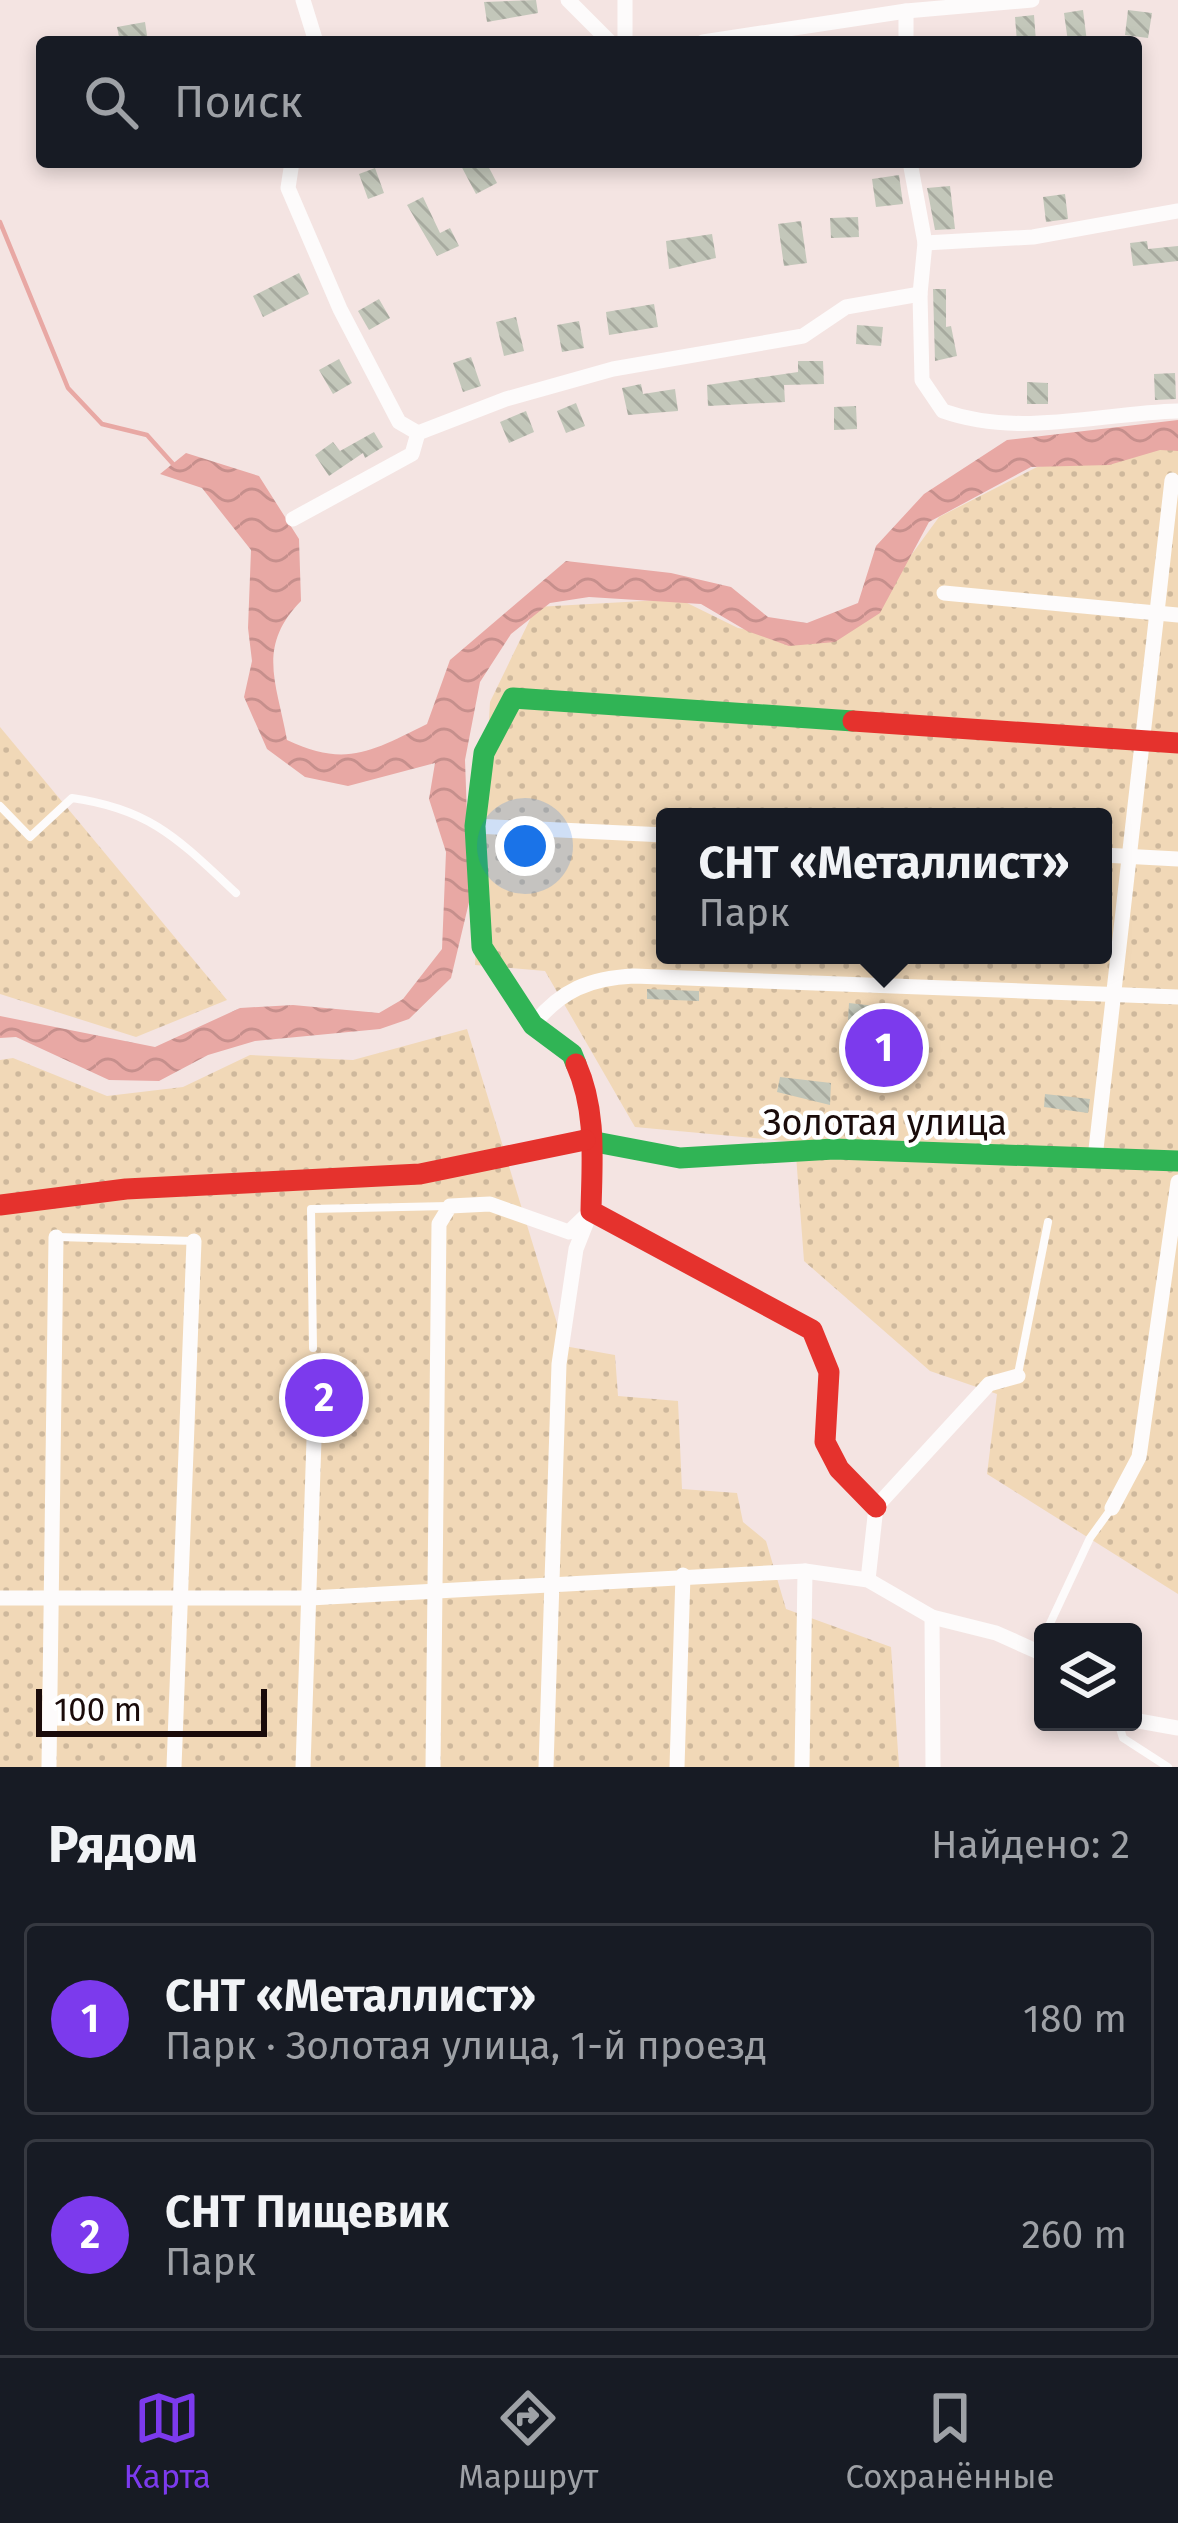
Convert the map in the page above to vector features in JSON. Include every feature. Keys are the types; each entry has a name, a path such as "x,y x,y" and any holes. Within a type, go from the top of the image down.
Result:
{"street":[{"path":"303,0 314,36"},
{"path":"568,0 604,36"},
{"path":"625,0 626,36"},
{"path":"742,36 906,11 1032,0"},
{"path":"906,11 906,36"},
{"path":"291,168 288,188 340,309 399,422 418,433"},
{"path":"911,168 925,243 920,294 922,380 943,411 981,422 1053,423 1178,411"},
{"path":"925,243 1034,237 1178,211"},
{"path":"418,433 506,399 591,375 802,336 846,307 920,294"},
{"path":"293,519 412,454 418,433"},
{"path":"1094,1158 1172,480"},
{"path":"944,593 1178,616"},
{"path":"546,1767 559,1364 576,1249 590,1211 593,1138 587,1089 572,1054 533,1025 482,947 475,826 484,754 513,698 1178,743"},
{"path":"475,826 656,835"},
{"path":"1112,855 1178,859"},
{"path":"533,1025 562,995 606,977 1178,997"},
{"path":"0,1204 127,1190 420,1174 593,1138"},
{"name":"Золотая улица","path":"593,1138 680,1158 834,1149 1178,1161"},
{"path":"1112,1508 1139,1456 1178,1182"},
{"path":"433,1767 439,1225 450,1206 490,1204 527,1215 548,1229 569,1232 590,1211"},
{"path":"590,1211 812,1330 829,1372 825,1442 839,1469 876,1507"},
{"path":"49,1767 56,1237"},
{"path":"174,1767 194,1241"},
{"path":"868,1580 876,1507 989,1384 1018,1376"},
{"path":"303,1767 315,1410"},
{"path":"0,1598 310,1598 805,1571 868,1580 932,1617 1034,1641"},
{"path":"802,1767 805,1571"},
{"path":"676,1767 683,1575"},
{"path":"932,1617 933,1767"},
{"path":"1142,1722 1178,1728"}],"lane":[{"path":"0,806 30,837 72,798 122,805 176,837 236,893"},
{"path":"313,1348 311,1208 450,1206"},
{"path":"1018,1376 1048,1222"},
{"path":"56,1237 194,1241"},
{"path":"1051,1623 1090,1538 1112,1508"},
{"path":"1121,1731 1123,1738 1168,1767"}],"shaded area":[{"path":"1178,442 1178,1594 987,1474 997,1394 930,1371 804,1261 795,1142 635,1127 545,971 475,965 490,702 536,607 679,599 738,628 812,641 890,584 939,517 1037,467"},
{"path":"0,727 227,1000 136,1037 0,994"},
{"path":"467,1029 564,1346 615,1355 618,1396 678,1401 682,1489 737,1493 743,1522 766,1541 786,1609 891,1647 899,1767 0,1767 0,1060 13,1058 107,1096 183,1087 250,1055 353,1060"}],"water":[{"path":"1178,420 1178,451 1160,450 1109,465 1031,467 929,522 880,613 835,642 789,646 747,631 701,604 589,597 550,603 511,634 480,682 465,760 470,898 451,978 409,1019 380,1029 255,1041 208,1055 159,1081 109,1080 16,1037 0,1038 0,1016 155,1047 240,1008 293,1005 379,1013 403,999 442,949 446,852 429,799 435,763 348,786 305,777 267,749 244,697 252,661 248,628 251,550 202,488 160,474 186,453 259,476 299,539 301,601 278,634 274,650 279,701 287,740 343,754 374,748 427,724 450,660 566,561 671,573 731,587 768,617 807,623 858,603 876,546 924,494 1007,440"}],"building":[{"path":"536,0 538,13 487,22 484,2"},
{"path":"1083,10 1086,36 1067,36 1064,13"},
{"path":"1128,10 1152,13 1148,38 1125,35"},
{"path":"1034,15 1036,36 1017,36 1015,17"},
{"path":"145,22 147,36 119,36 117,27"},
{"path":"375,168 384,193 368,199 359,174"},
{"path":"462,168 489,168 497,183 476,194"},
{"path":"899,175 903,204 876,207 872,179"},
{"path":"950,186 955,229 935,230 927,188"},
{"path":"1065,194 1068,219 1046,222 1043,197"},
{"path":"423,197 440,233 450,228 459,246 437,256 407,205"},
{"path":"858,217 859,237 831,238 830,218"},
{"path":"801,221 807,263 784,266 778,224"},
{"path":"712,234 716,258 669,269 666,241"},
{"path":"1147,241 1148,249 1178,246 1178,261 1133,266 1130,243"},
{"path":"299,273 309,294 263,317 253,296"},
{"path":"933,289 946,289 946,327 951,326 957,356 935,361"},
{"path":"379,299 390,318 369,330 358,311"},
{"path":"654,304 658,327 609,335 606,312"},
{"path":"516,317 524,351 504,356 496,322"},
{"path":"579,321 584,348 562,352 557,325"},
{"path":"857,325 883,327 881,346 856,344"},
{"path":"471,357 481,386 463,392 453,363"},
{"path":"339,359 352,383 333,394 319,370"},
{"path":"798,361 823,361 824,384 784,385 785,402 708,406 707,385 798,372"},
{"path":"1175,373 1176,399 1155,400 1154,374"},
{"path":"1027,382 1048,383 1048,404 1027,404"},
{"path":"641,384 643,394 675,389 678,411 628,415 622,388"},
{"path":"576,403 585,426 566,433 557,411"},
{"path":"856,406 857,429 834,430 834,407"},
{"path":"526,411 534,432 509,443 500,422"},
{"path":"374,432 383,447 365,458 363,453 329,476 315,455 333,442 340,451"},
{"path":"647,989 699,991 699,1001 647,999"},
{"path":"849,1003 893,1008 892,1024 848,1020"},
{"path":"780,1077 831,1083 830,1105 777,1092"},
{"path":"1045,1094 1090,1099 1088,1113 1044,1107"}],"waterway":[{"path":"0,222 68,388 102,424 147,435 173,464"}],"traffic: fast":[{"path":"576,1064 572,1054 533,1025 482,947 475,826 484,753 513,698 853,721"},
{"path":"585,1140 680,1158 834,1149 1178,1161"}],"traffic: jam":[{"path":"853,721 1178,743"},
{"path":"576,1064 590,1118 591,1211 812,1330 829,1372 825,1442 839,1469 876,1507"},
{"path":"0,1205 126,1189 420,1174 585,1140"}],"place":[{"name":"СНТ «Металлист»","path":"884,1048"},
{"name":"СНТ Пищевик","path":"324,1398"}]}
